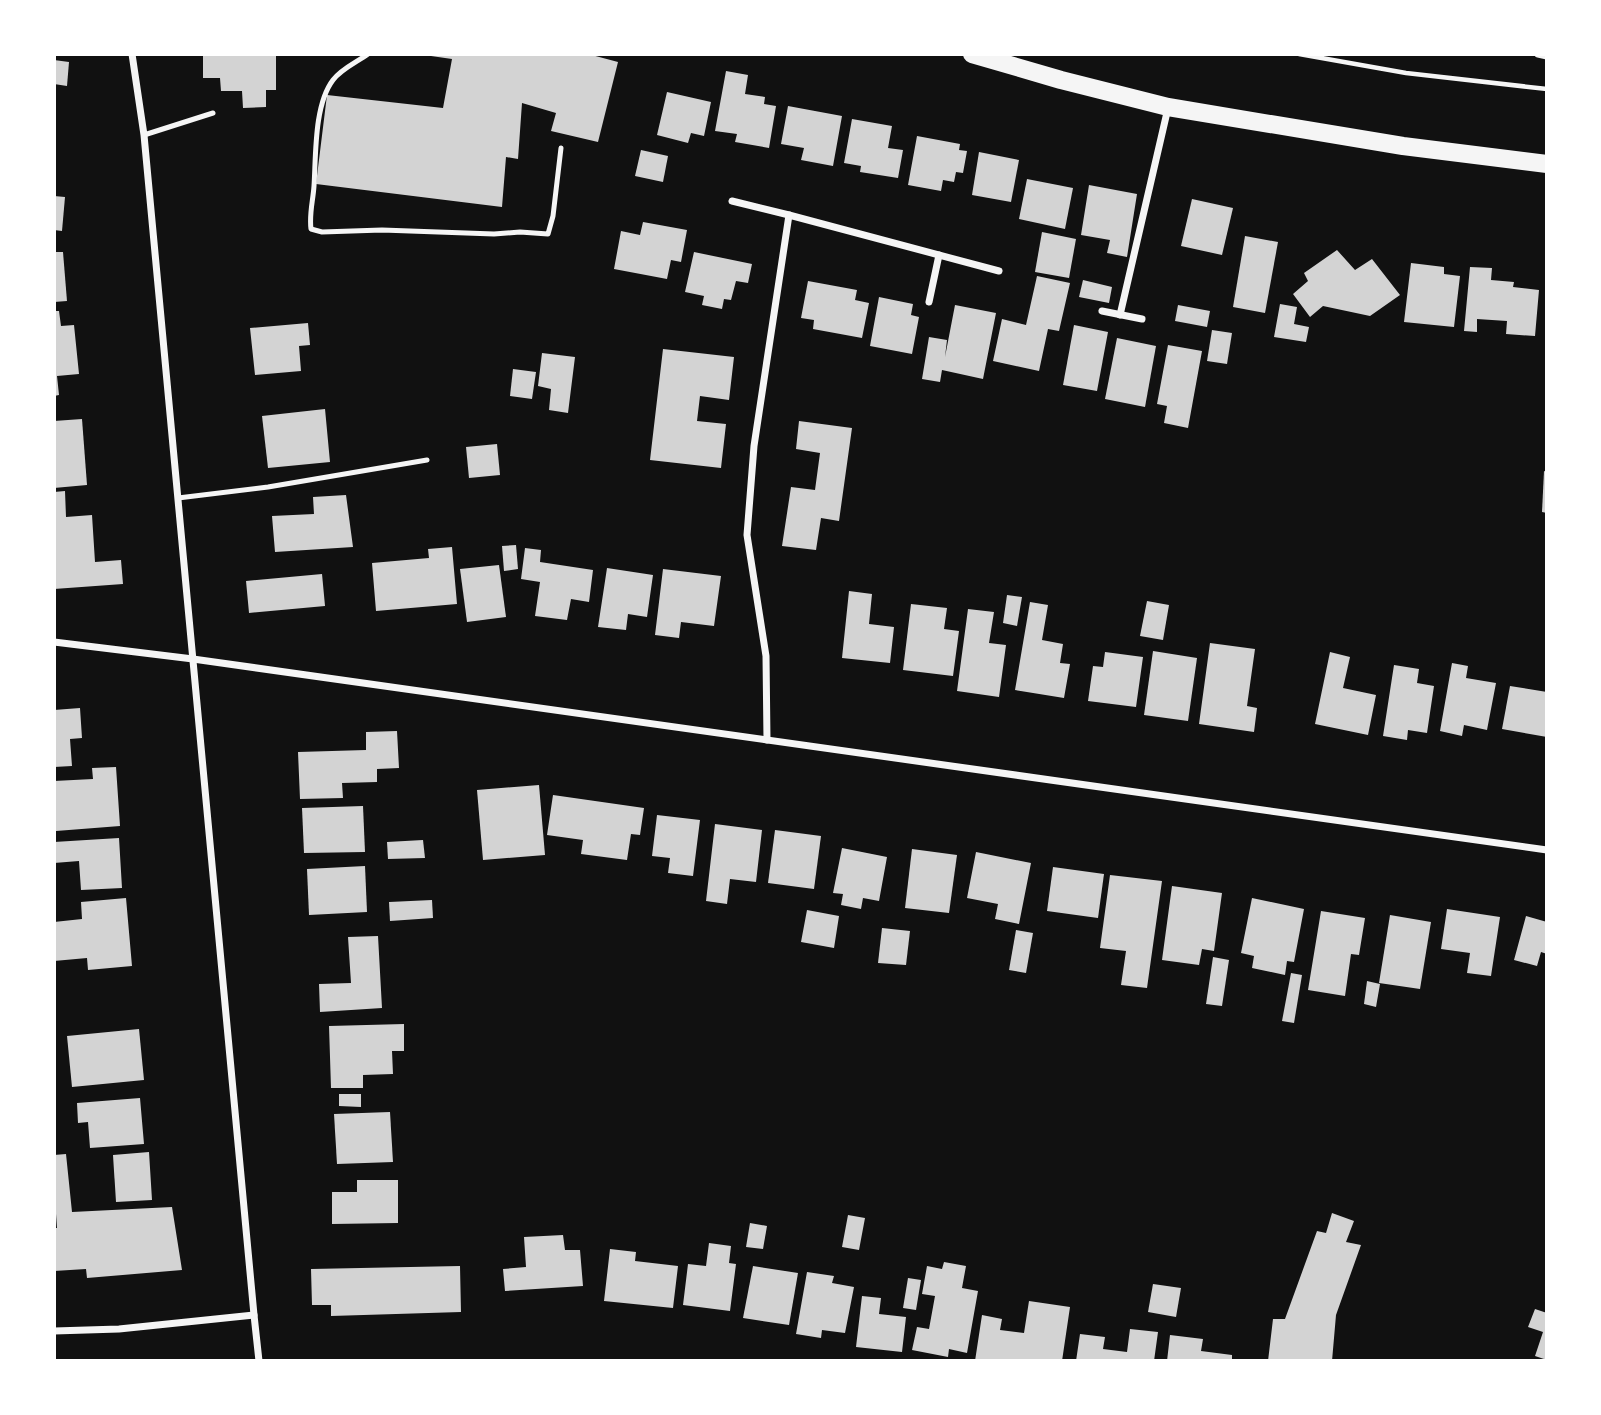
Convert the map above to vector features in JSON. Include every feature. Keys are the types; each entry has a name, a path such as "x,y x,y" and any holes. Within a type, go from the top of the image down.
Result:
{"main road":[{"path":"972,54 1060,80 1168,107 1402,146 1547,164"}],"street":[{"path":"132,54 144,135 259,1361"},
{"path":"1538,54 1547,56"},
{"path":"1121,315 1168,107"},
{"path":"732,201 999,271"},
{"path":"766,740 766,656 747,534 754,446 789,215"},
{"path":"929,303 939,255"},
{"path":"1102,311 1142,319"},
{"path":"54,642 193,659 1547,850"},
{"path":"54,1331 119,1329 254,1315"}],"lane":[{"path":"368,54 335,77 321,103 309,218 312,229 322,232 382,230 548,234 553,216 561,148"},
{"path":"144,135 213,113"},
{"path":"178,498 268,487 427,460"}],"path":[{"path":"1299,54 1406,72 1547,89"}],"building":[{"path":"203,54 276,54 276,90 266,90 266,107 243,108 242,91 221,91 220,78 203,78"},
{"path":"431,54 588,54 618,62 598,142 551,131 556,113 522,103 518,159 506,157 502,207 316,184 327,95 443,108 452,59"},
{"path":"54,60 69,62 67,86 54,84"},
{"path":"726,71 748,75 745,94 765,97 764,104 776,106 769,148 735,142 737,134 715,131"},
{"path":"667,92 711,102 704,136 691,133 688,143 657,135"},
{"path":"788,106 842,116 833,166 801,160 804,148 781,144"},
{"path":"852,119 892,126 888,148 903,150 898,178 860,172 861,166 844,163"},
{"path":"917,136 960,144 959,150 967,151 963,173 956,172 954,182 943,180 941,191 908,185"},
{"path":"641,150 668,156 663,182 635,176"},
{"path":"979,152 1019,160 1011,202 972,195"},
{"path":"1027,179 1073,188 1065,229 1019,219"},
{"path":"1089,185 1137,194 1127,257 1107,253 1110,240 1081,235"},
{"path":"54,196 65,197 62,231 54,230"},
{"path":"1192,199 1233,208 1222,255 1181,246"},
{"path":"643,222 687,230 681,262 671,260 667,279 614,269 621,231 640,235"},
{"path":"1042,232 1076,239 1069,278 1035,272"},
{"path":"1245,236 1278,242 1265,313 1233,307"},
{"path":"1337,250 1355,270 1372,259 1400,295 1370,316 1323,306 1310,317 1293,294 1308,281 1304,273"},
{"path":"54,252 63,252 67,301 54,302"},
{"path":"694,252 752,264 748,283 736,281 731,300 724,299 722,309 702,305 704,296 685,292"},
{"path":"1411,263 1444,267 1444,274 1460,276 1454,327 1404,322"},
{"path":"1470,267 1492,268 1491,280 1514,282 1513,287 1539,290 1535,336 1506,334 1507,321 1477,319 1477,332 1464,331"},
{"path":"1037,276 1070,283 1059,331 1048,329 1039,371 993,361 1002,319 1026,325"},
{"path":"1083,280 1112,287 1109,303 1079,297"},
{"path":"808,281 857,290 855,300 869,303 862,338 813,329 814,320 801,318"},
{"path":"879,297 913,304 911,315 919,317 912,354 870,346"},
{"path":"1280,304 1297,307 1294,324 1309,327 1306,342 1274,337"},
{"path":"955,305 996,313 983,379 942,370 940,382 922,379 929,337 947,340 945,357"},
{"path":"1178,305 1210,311 1207,327 1175,321"},
{"path":"54,311 59,311 61,326 74,325 79,374 57,376 59,395 54,396"},
{"path":"308,323 310,345 299,346 301,371 255,375 250,328"},
{"path":"1074,325 1108,332 1097,391 1063,385"},
{"path":"1212,330 1232,333 1227,364 1207,361"},
{"path":"1117,338 1156,346 1145,407 1105,399"},
{"path":"1168,345 1202,351 1188,428 1164,423 1167,406 1157,404"},
{"path":"663,349 734,357 729,400 700,396 697,421 726,424 721,468 650,460"},
{"path":"542,353 575,357 568,413 549,410 551,389 538,386"},
{"path":"513,369 536,372 532,399 510,396"},
{"path":"325,409 330,462 268,468 262,416"},
{"path":"82,419 87,485 54,488 54,421"},
{"path":"799,421 852,428 839,521 821,518 816,550 782,546 791,487 815,490 820,453 796,449"},
{"path":"497,444 500,475 469,478 466,447"},
{"path":"1544,471 1547,472 1547,513 1542,512"},
{"path":"65,491 66,517 92,515 95,562 121,560 123,584 54,589 54,492"},
{"path":"346,495 353,547 275,552 272,516 314,514 313,497"},
{"path":"516,545 518,569 504,571 502,546"},
{"path":"452,547 457,604 376,611 372,563 429,558 428,549"},
{"path":"525,548 541,550 540,562 593,570 589,602 571,599 567,620 535,616 540,582 521,579"},
{"path":"499,565 506,617 467,622 460,569"},
{"path":"607,568 653,575 647,617 628,614 626,630 598,627"},
{"path":"663,569 721,576 714,626 681,622 679,638 655,635"},
{"path":"322,574 325,606 249,613 246,581"},
{"path":"849,591 872,594 869,624 894,627 890,663 842,658"},
{"path":"1007,595 1022,597 1017,626 1003,623"},
{"path":"1147,601 1169,605 1163,640 1140,636"},
{"path":"1030,602 1048,605 1042,640 1063,644 1060,663 1070,664 1064,698 1015,690"},
{"path":"911,604 947,608 944,629 959,631 953,676 903,670"},
{"path":"968,609 994,612 989,643 1006,645 999,697 957,691"},
{"path":"1210,643 1255,649 1247,706 1257,708 1254,732 1199,724"},
{"path":"1153,651 1197,658 1188,721 1144,715"},
{"path":"1105,652 1143,657 1136,707 1088,701 1093,666 1103,667"},
{"path":"1330,652 1350,657 1343,688 1376,695 1368,735 1315,724"},
{"path":"1452,663 1468,666 1466,678 1496,683 1487,730 1464,725 1462,736 1440,731"},
{"path":"1394,665 1419,669 1417,683 1434,686 1427,733 1408,730 1407,740 1383,736"},
{"path":"1510,686 1547,692 1547,737 1502,729"},
{"path":"80,708 82,738 70,739 72,766 54,767 54,710"},
{"path":"397,731 399,768 377,769 377,782 342,783 343,798 300,799 298,752 366,750 366,732"},
{"path":"116,767 120,826 56,831 54,781 93,779 92,768"},
{"path":"539,785 545,855 483,860 477,790"},
{"path":"553,795 644,808 640,835 631,834 627,860 581,854 583,840 547,835"},
{"path":"363,806 365,852 304,853 302,808"},
{"path":"657,815 700,820 693,876 668,873 670,858 652,856"},
{"path":"715,824 762,830 756,882 730,879 727,904 706,901"},
{"path":"775,830 821,836 814,889 768,883"},
{"path":"119,838 122,888 81,890 79,861 54,863 54,842"},
{"path":"423,840 425,858 388,859 387,842"},
{"path":"842,848 887,857 879,901 863,898 861,909 841,905 843,894 833,893"},
{"path":"912,849 957,855 949,913 905,908"},
{"path":"976,852 1031,863 1019,924 995,919 998,904 967,898"},
{"path":"365,866 367,912 309,915 307,869"},
{"path":"1053,867 1104,874 1098,918 1047,911"},
{"path":"1110,875 1162,881 1147,988 1121,985 1126,951 1100,948"},
{"path":"1172,886 1222,893 1214,951 1202,949 1199,965 1162,960"},
{"path":"126,898 132,966 88,970 87,958 54,961 54,922 82,919 81,902"},
{"path":"1252,898 1304,909 1294,962 1287,961 1285,975 1252,968 1254,956 1241,953"},
{"path":"432,900 433,918 390,921 389,902"},
{"path":"1447,909 1500,917 1491,976 1467,973 1470,953 1441,949"},
{"path":"807,910 839,916 834,948 801,942"},
{"path":"1321,911 1365,918 1359,955 1351,954 1345,996 1308,990"},
{"path":"1390,915 1431,922 1420,989 1379,983"},
{"path":"1526,916 1547,922 1547,954 1541,952 1537,966 1514,960"},
{"path":"882,928 910,931 906,965 878,963"},
{"path":"1016,930 1033,933 1026,973 1009,970"},
{"path":"378,936 382,1008 320,1012 319,984 351,983 348,937"},
{"path":"1213,957 1229,960 1222,1006 1206,1004"},
{"path":"1291,973 1302,975 1294,1023 1282,1021"},
{"path":"1367,981 1380,984 1376,1007 1364,1004"},
{"path":"404,1024 404,1051 392,1051 393,1074 363,1075 363,1088 331,1088 329,1026"},
{"path":"139,1029 144,1080 72,1087 67,1036"},
{"path":"339,1094 361,1094 361,1107 339,1106"},
{"path":"140,1098 144,1144 90,1148 88,1122 78,1123 77,1103"},
{"path":"390,1112 393,1162 337,1164 334,1114"},
{"path":"149,1152 152,1200 116,1202 113,1155"},
{"path":"66,1154 72,1212 172,1207 182,1270 87,1278 86,1269 54,1271 54,1228 57,1228 54,1214 54,1155"},
{"path":"357,1180 398,1180 398,1223 332,1224 332,1192 357,1192"},
{"path":"1332,1213 1354,1221 1346,1242 1361,1245 1336,1315 1332,1361 1268,1361 1273,1319 1285,1319 1317,1231 1326,1233"},
{"path":"848,1215 865,1218 859,1250 842,1247"},
{"path":"750,1223 767,1226 763,1249 746,1247"},
{"path":"563,1235 565,1250 580,1250 583,1286 505,1291 503,1269 526,1267 524,1237"},
{"path":"709,1243 731,1246 729,1263 736,1264 730,1311 683,1305 688,1264 706,1266"},
{"path":"610,1249 636,1252 635,1261 678,1266 673,1308 604,1301"},
{"path":"944,1262 966,1266 962,1288 978,1291 967,1353 949,1349 948,1357 912,1350 917,1327 929,1329 935,1296 922,1294 927,1266 942,1269"},
{"path":"460,1266 461,1312 331,1316 331,1305 312,1305 311,1269"},
{"path":"753,1266 798,1273 789,1325 743,1318"},
{"path":"807,1272 834,1276 832,1283 854,1287 845,1333 822,1330 821,1338 796,1334"},
{"path":"908,1278 921,1280 916,1310 903,1308"},
{"path":"1153,1284 1181,1288 1176,1317 1148,1312"},
{"path":"862,1296 881,1298 879,1314 906,1317 902,1352 856,1347"},
{"path":"1029,1301 1070,1307 1062,1361 975,1361 982,1315 1002,1319 1000,1330 1024,1333"},
{"path":"1535,1309 1547,1313 1547,1360 1535,1356 1543,1332 1528,1327"},
{"path":"1130,1329 1158,1332 1154,1361 1076,1361 1080,1334 1105,1337 1103,1349 1127,1352"},
{"path":"1170,1335 1203,1339 1201,1351 1232,1355 1232,1361 1167,1361"}]}
